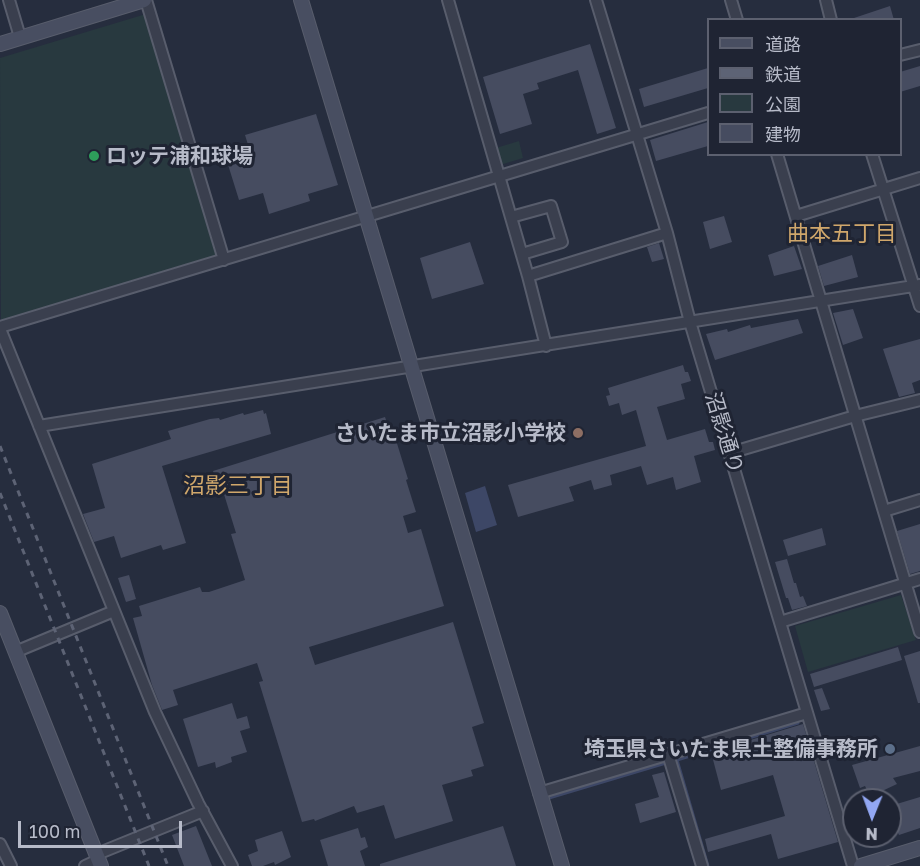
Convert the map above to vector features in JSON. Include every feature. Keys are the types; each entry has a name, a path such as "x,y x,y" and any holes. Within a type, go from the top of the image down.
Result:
{"street":[{"path":"9,0 20,37"},
{"path":"0,44 145,0 224,260"},
{"path":"301,0 562,866"},
{"path":"448,0 522,254 546,346"},
{"name":"沼影通り","path":"596,0 667,232 690,322 853,866"},
{"path":"731,0 736,18"},
{"path":"826,0 830,18"},
{"path":"902,55 920,50"},
{"path":"232,866 154,712 0,328 707,113"},
{"path":"778,156 920,632"},
{"path":"873,156 882,190 917,285 920,306"},
{"path":"795,216 920,178"},
{"path":"511,218 551,206 562,242 522,254"},
{"path":"528,276 667,232"},
{"path":"39,426 917,285"},
{"path":"730,453 855,416 920,400"},
{"path":"884,511 920,500"},
{"path":"780,622 920,579"},
{"path":"15,651 114,611"},
{"path":"1,617 99,860"},
{"path":"539,793 807,713"},
{"path":"668,754 702,866"},
{"path":"85,866 203,812"},
{"path":"0,844 11,866"},
{"path":"861,866 920,848"}],"green space":[{"name":"ロッテ浦和球場","path":"146,14 217,254 214,258 1,321 0,58"},
{"path":"519,141 523,158 500,165 496,148"},
{"path":"901,595 916,640 808,672 795,626"}],"water":[{"path":"485,486 497,525 476,532 465,493"}],"building":[{"path":"890,6 893,18 854,18"},
{"path":"590,44 616,128 597,134 578,70 537,83 539,89 523,94 532,124 500,134 483,77"},
{"path":"920,66 920,86 902,91 902,71"},
{"path":"707,68 707,88 644,107 639,89"},
{"path":"316,114 338,185 308,194 310,201 269,214 263,193 239,200 225,155 249,148 245,135"},
{"path":"707,122 707,146 656,161 650,140"},
{"path":"724,216 732,242 710,249 703,222"},
{"path":"470,242 484,284 432,299 420,258"},
{"path":"659,243 664,259 652,262 647,247"},
{"path":"794,246 802,269 774,276 768,255"},
{"path":"852,255 858,277 824,286 818,266"},
{"path":"853,309 863,338 843,345 833,313"},
{"path":"798,319 803,333 715,360 706,334 727,329 728,332 750,325 751,328"},
{"path":"920,339 920,380 912,383 915,393 899,397 883,349"},
{"path":"683,365 691,381 681,384 685,399 657,407 667,440 705,429 709,442 713,442 715,450 694,456 701,482 676,490 673,477 647,485 641,466 610,475 612,485 594,490 591,480 569,487 574,501 518,517 508,485 646,446 636,410 622,415 619,403 609,406 606,396 610,395 608,388"},
{"path":"263,410 264,414 266,413 271,434 162,466 186,543 163,550 161,545 121,558 114,536 94,542 83,514 105,508 92,464 171,439 168,431 210,419 219,418 220,420"},
{"path":"385,417 392,438 395,437 416,512 403,516 408,533 421,529 444,606 309,647 315,665 453,622 484,723 472,727 484,766 471,770 473,776 442,785 453,821 395,839 384,805 357,813 354,806 315,821 314,819 302,822 259,682 263,681 257,663 173,690 178,705 162,710 152,685 133,618 142,616 139,606 200,587 202,592 209,592 245,580 231,534 236,533 223,491 220,492 213,471"},
{"path":"920,524 920,571 910,574 897,531"},
{"path":"822,528 826,545 788,556 783,540"},
{"path":"787,559 794,583 807,606 792,610 775,562"},
{"path":"129,575 136,599 126,602 118,578"},
{"path":"898,647 902,660 814,687 810,674"},
{"path":"920,651 920,703 918,703 904,656"},
{"path":"822,688 830,709 821,711 814,690"},
{"path":"232,703 237,719 247,716 250,728 240,731 247,752 231,757 232,762 216,768 215,762 198,767 183,719"},
{"path":"803,724 838,842 778,859 771,834 708,852 705,839 785,816 773,775 721,790 711,752"},
{"path":"920,746 920,771 893,778 897,784 888,788 866,788 865,786 860,788 852,765"},
{"path":"664,772 676,812 640,823 635,804 659,797 652,775"},
{"path":"920,797 920,828 902,834 902,802"},
{"path":"196,826 212,866 184,866 172,835"},
{"path":"503,826 516,866 380,866 380,864"},
{"path":"358,828 361,838 365,837 368,847 360,851 365,866 328,866 320,840"},
{"path":"282,831 291,857 275,865 274,862 263,866 252,866 248,855 258,851 255,840"}],"waterway":[{"path":"708,866 677,760 798,723"},
{"path":"549,798 666,763"}],"railway":[{"path":"0,446 168,866"},
{"path":"0,493 149,866"}],"place":[{"name":"ロッテ浦和球場","path":"94,156"},
{"name":"さいたま市立沼影小学校","path":"578,433"},
{"name":"埼玉県さいたま県土整備事務所","path":"890,749"}],"district":[{"name":"曲本五丁目","path":"842,234"},
{"name":"沼影三丁目","path":"238,486"}]}
